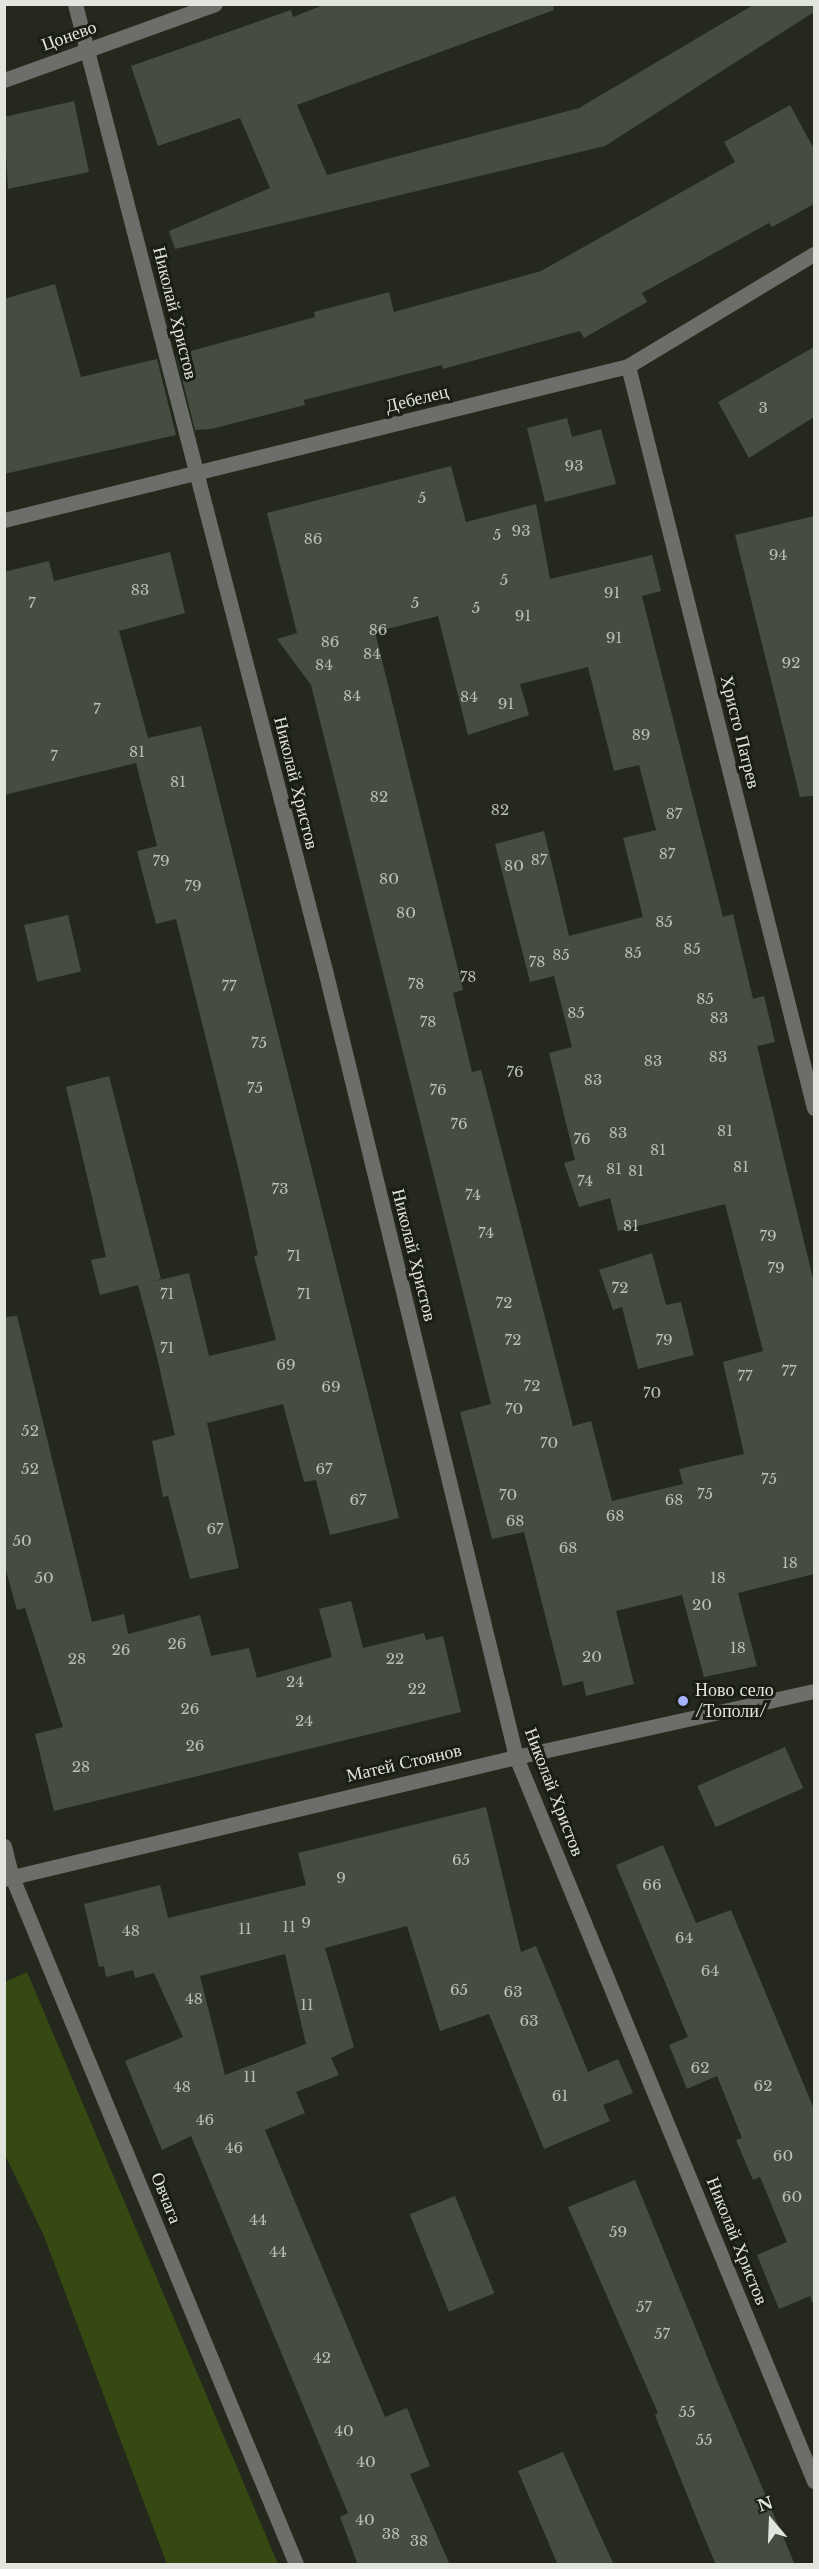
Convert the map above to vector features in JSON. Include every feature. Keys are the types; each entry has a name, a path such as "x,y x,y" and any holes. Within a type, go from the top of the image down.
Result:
{"street":[{"name":"Николай Христов","path":"75,4 326,974 516,1757 814,2481"},
{"name":"Цонево","path":"4,80 215,4"},
{"name":"Дебелец","path":"4,520 196,475 627,366 814,254"},
{"name":"Христо Патрев","path":"627,366 814,1108"},
{"name":"Матей Стоянов","path":"8,1878 516,1757 814,1691"},
{"name":"Овчага","path":"4,1846 8,1878 296,2565"}],"green space":[{"path":"27,1972 278,2564 167,2564 44,2236 5,2155 5,1982"}],"building":[{"path":"326,4 553,4 554,10 297,105 327,175 579,108 755,4 814,4 814,12 605,146 175,249 169,231 270,188 240,118 158,146 131,66 291,10 293,17"},
{"path":"74,101 89,172 8,189 4,117"},
{"path":"790,105 814,149 814,204 772,227 769,223 642,293 647,302 584,338 580,331 443,369 442,365 304,400 305,405 211,429 195,430 176,355 315,317 314,312 389,292 394,312 541,271 735,162 724,142"},
{"path":"55,284 81,377 157,359 176,435 4,474 4,299"},
{"path":"814,347 814,417 749,458 718,402"},
{"path":"567,418 572,437 601,429 616,484 545,502 527,428"},
{"path":"451,466 466,522 536,504 550,579 652,555 661,591 642,596 723,917 733,914 753,999 764,996 775,1042 757,1046 814,1283 814,1574 738,1593 757,1666 704,1677 682,1595 616,1611 634,1684 586,1696 583,1681 563,1686 524,1532 492,1539 460,1412 491,1404 311,685 277,639 297,633 267,513","holes":["438,616 468,735 529,715 520,684 588,667 614,771 639,765 656,830 623,838 643,917 569,936 544,831 495,844 530,982 554,976 572,1047 549,1053 575,1160 564,1163 579,1207 610,1198 618,1231 725,1204 763,1351 723,1362 744,1454 679,1469 683,1484 612,1501 591,1421 573,1426 481,1070 472,1072 453,993 463,990 375,632"]},
{"path":"814,516 814,796 800,797 735,535"},
{"path":"170,552 185,613 119,631 148,738 201,726 399,1518 330,1535 316,1480 304,1482 283,1404 207,1423 239,1568 190,1579 168,1496 163,1497 152,1441 175,1435 154,1345 138,1285 100,1295 91,1260 106,1257 66,1087 109,1076 161,1279 147,1283 189,1273 209,1356 276,1340 254,1256 258,1255 239,1171 176,919 156,924 142,871 137,851 157,846 136,763 4,795 4,572 49,561 54,581"},
{"path":"68,915 81,972 37,982 24,925"},
{"path":"652,1253 666,1305 681,1302 694,1355 638,1369 622,1307 613,1310 599,1270"},
{"path":"17,1316 92,1622 124,1614 128,1634 200,1615 211,1656 249,1648 257,1678 332,1657 319,1609 351,1601 363,1648 424,1633 426,1640 443,1636 461,1712 54,1811 35,1734 63,1727 25,1608 17,1610 4,1564 4,1317"},
{"path":"785,1747 803,1788 716,1827 697,1786"},
{"path":"486,1807 521,1952 536,1946 588,2072 618,2059 633,2093 603,2105 610,2121 544,2149 489,2014 440,2031 407,1926 325,1948 354,2047 331,2058 339,2075 296,2092 305,2113 265,2130 385,2417 407,2408 430,2466 410,2474 450,2565 358,2565 340,2517 348,2513 191,2136 162,2150 125,2061 183,2037 154,1973 135,1978 133,1970 106,1977 104,1966 99,1967 84,1904 160,1885 168,1918 306,1885 298,1853","holes":["285,1954 306,2044 225,2075 200,1976"]},
{"path":"663,1845 696,1923 731,1910 814,2109 814,2306 810,2296 779,2309 757,2255 787,2242 760,2177 753,2180 736,2140 742,2138 717,2076 687,2089 669,2045 688,2037 616,1865"},
{"path":"635,2180 795,2565 716,2565 698,2522 655,2415 658,2413 568,2207"},
{"path":"455,2196 494,2293 449,2312 410,2214"},
{"path":"563,2452 614,2565 558,2565 518,2471"}],"place":[{"name":"Ново село /Тополи/","path":"683,1701"}]}
